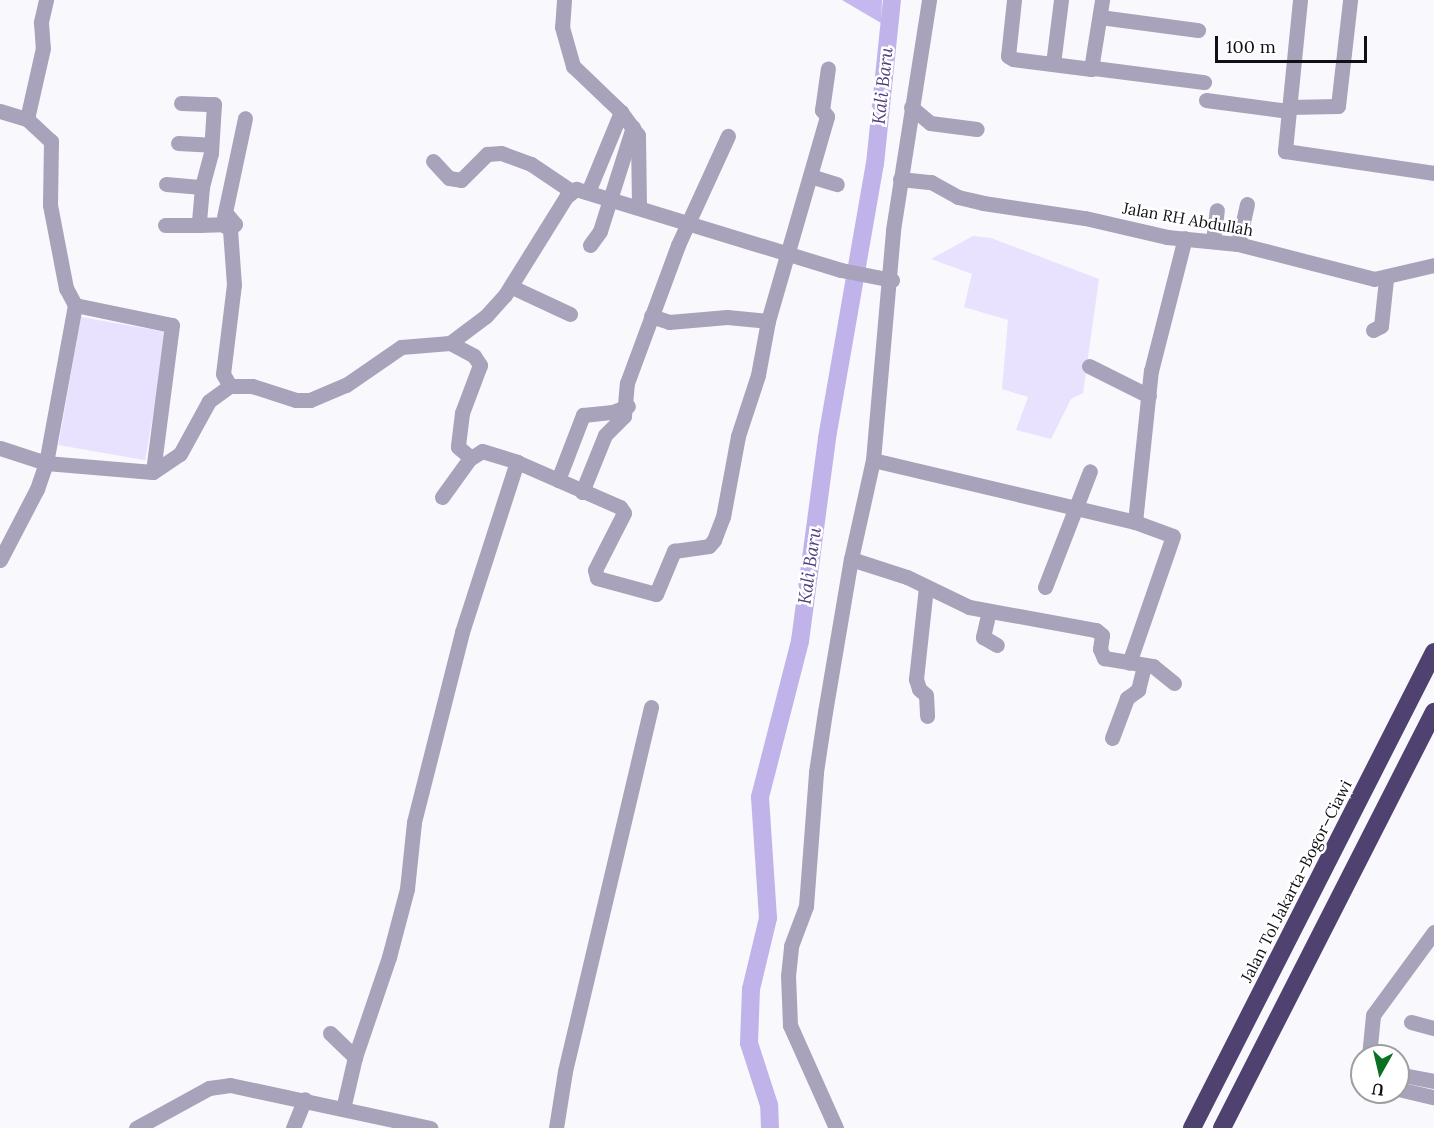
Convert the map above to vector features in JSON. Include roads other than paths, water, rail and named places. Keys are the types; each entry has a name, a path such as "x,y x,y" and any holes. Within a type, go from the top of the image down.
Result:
{"highway":[{"name":"Jalan Tol Jakarta–Bogor–Ciawi","path":"1192,1128 1434,652"},
{"path":"1222,1128 1434,712"}],"street":[{"path":"27,119 44,43 40,22 46,0"},
{"path":"564,0 562,27 568,58 583,78 621,112 633,127 639,142 639,207"},
{"path":"836,1128 790,1025 788,976 791,946 806,906 816,772 851,560 873,460 892,280 888,276 900,179 928,0"},
{"path":"1014,0 1008,56 1053,64 1204,82"},
{"path":"1053,64 1061,0"},
{"path":"1094,68 1102,0"},
{"path":"1300,0 1285,151 1434,173"},
{"path":"1206,100 1288,109 1338,106 1350,0"},
{"path":"1100,17 1198,30"},
{"path":"442,497 470,458 482,451 517,462 582,492 610,502 624,513 595,570 596,576 651,595 660,590 674,551 709,546 723,517 738,436 750,408 768,321 827,115 822,110 828,68"},
{"path":"181,102 214,104 211,145 202,187 199,225"},
{"path":"911,107 930,123 977,129"},
{"path":"0,111 27,119 51,141 50,205 61,274 75,305 46,463 38,489 0,560"},
{"path":"588,192 621,112"},
{"path":"230,386 223,374 234,285 225,223 245,118"},
{"path":"590,245 600,231 633,127"},
{"path":"582,492 605,435 620,422 628,406 627,383 651,316 687,221 728,136"},
{"path":"178,142 211,145"},
{"path":"433,161 448,178 461,180 487,154 501,153 531,164 571,191 588,192 608,201 687,221 841,270 874,279 892,280"},
{"path":"810,176 837,184"},
{"name":"Jalan RH Abdullah","path":"900,179 931,182 958,197 983,203 1185,238 1238,244 1321,269 1386,279 1434,265"},
{"path":"166,184 202,187"},
{"path":"0,448 46,463 153,472 180,454 209,401 230,386 252,386 296,400 310,400 346,385 401,347 450,343 486,316 512,287 571,191"},
{"path":"1238,244 1247,204"},
{"path":"1213,241 1217,210"},
{"path":"165,225 225,223"},
{"path":"1135,522 1157,335 1185,238"},
{"path":"1372,330 1381,326 1386,279"},
{"path":"512,287 570,314"},
{"path":"75,305 172,325 153,472"},
{"path":"651,316 669,322 727,317 768,321"},
{"path":"450,343 474,356 480,365 456,439 458,447 470,458"},
{"path":"1089,366 1149,396"},
{"path":"558,480 583,415 613,412 628,406"},
{"path":"873,460 1135,522 1173,539 1137,664 1138,690 1127,698 1112,738"},
{"path":"343,1109 355,1057 389,957 407,889 414,822 462,633 517,462"},
{"path":"1045,587 1090,471"},
{"path":"851,560 926,587 962,604 1096,630 1102,635 1100,649 1104,658 1158,669 1174,683"},
{"path":"926,587 916,679 917,686 926,695 927,716"},
{"path":"989,611 983,638 997,645"},
{"path":"556,1128 574,1030 651,707"},
{"path":"1370,1044 1372,1015 1434,932"},
{"path":"1411,1022 1434,1028"},
{"path":"330,1034 355,1057"},
{"path":"1410,1076 1434,1081"},
{"path":"136,1128 220,1085 304,1099 430,1128"},
{"path":"1410,1092 1434,1097"},
{"path":"293,1128 304,1099"}],"waterway":[{"name":"Kali Baru","path":"770,1128 769,1105 749,1043 751,989 768,918 760,797 800,641 827,438 875,164 892,0"}]}
